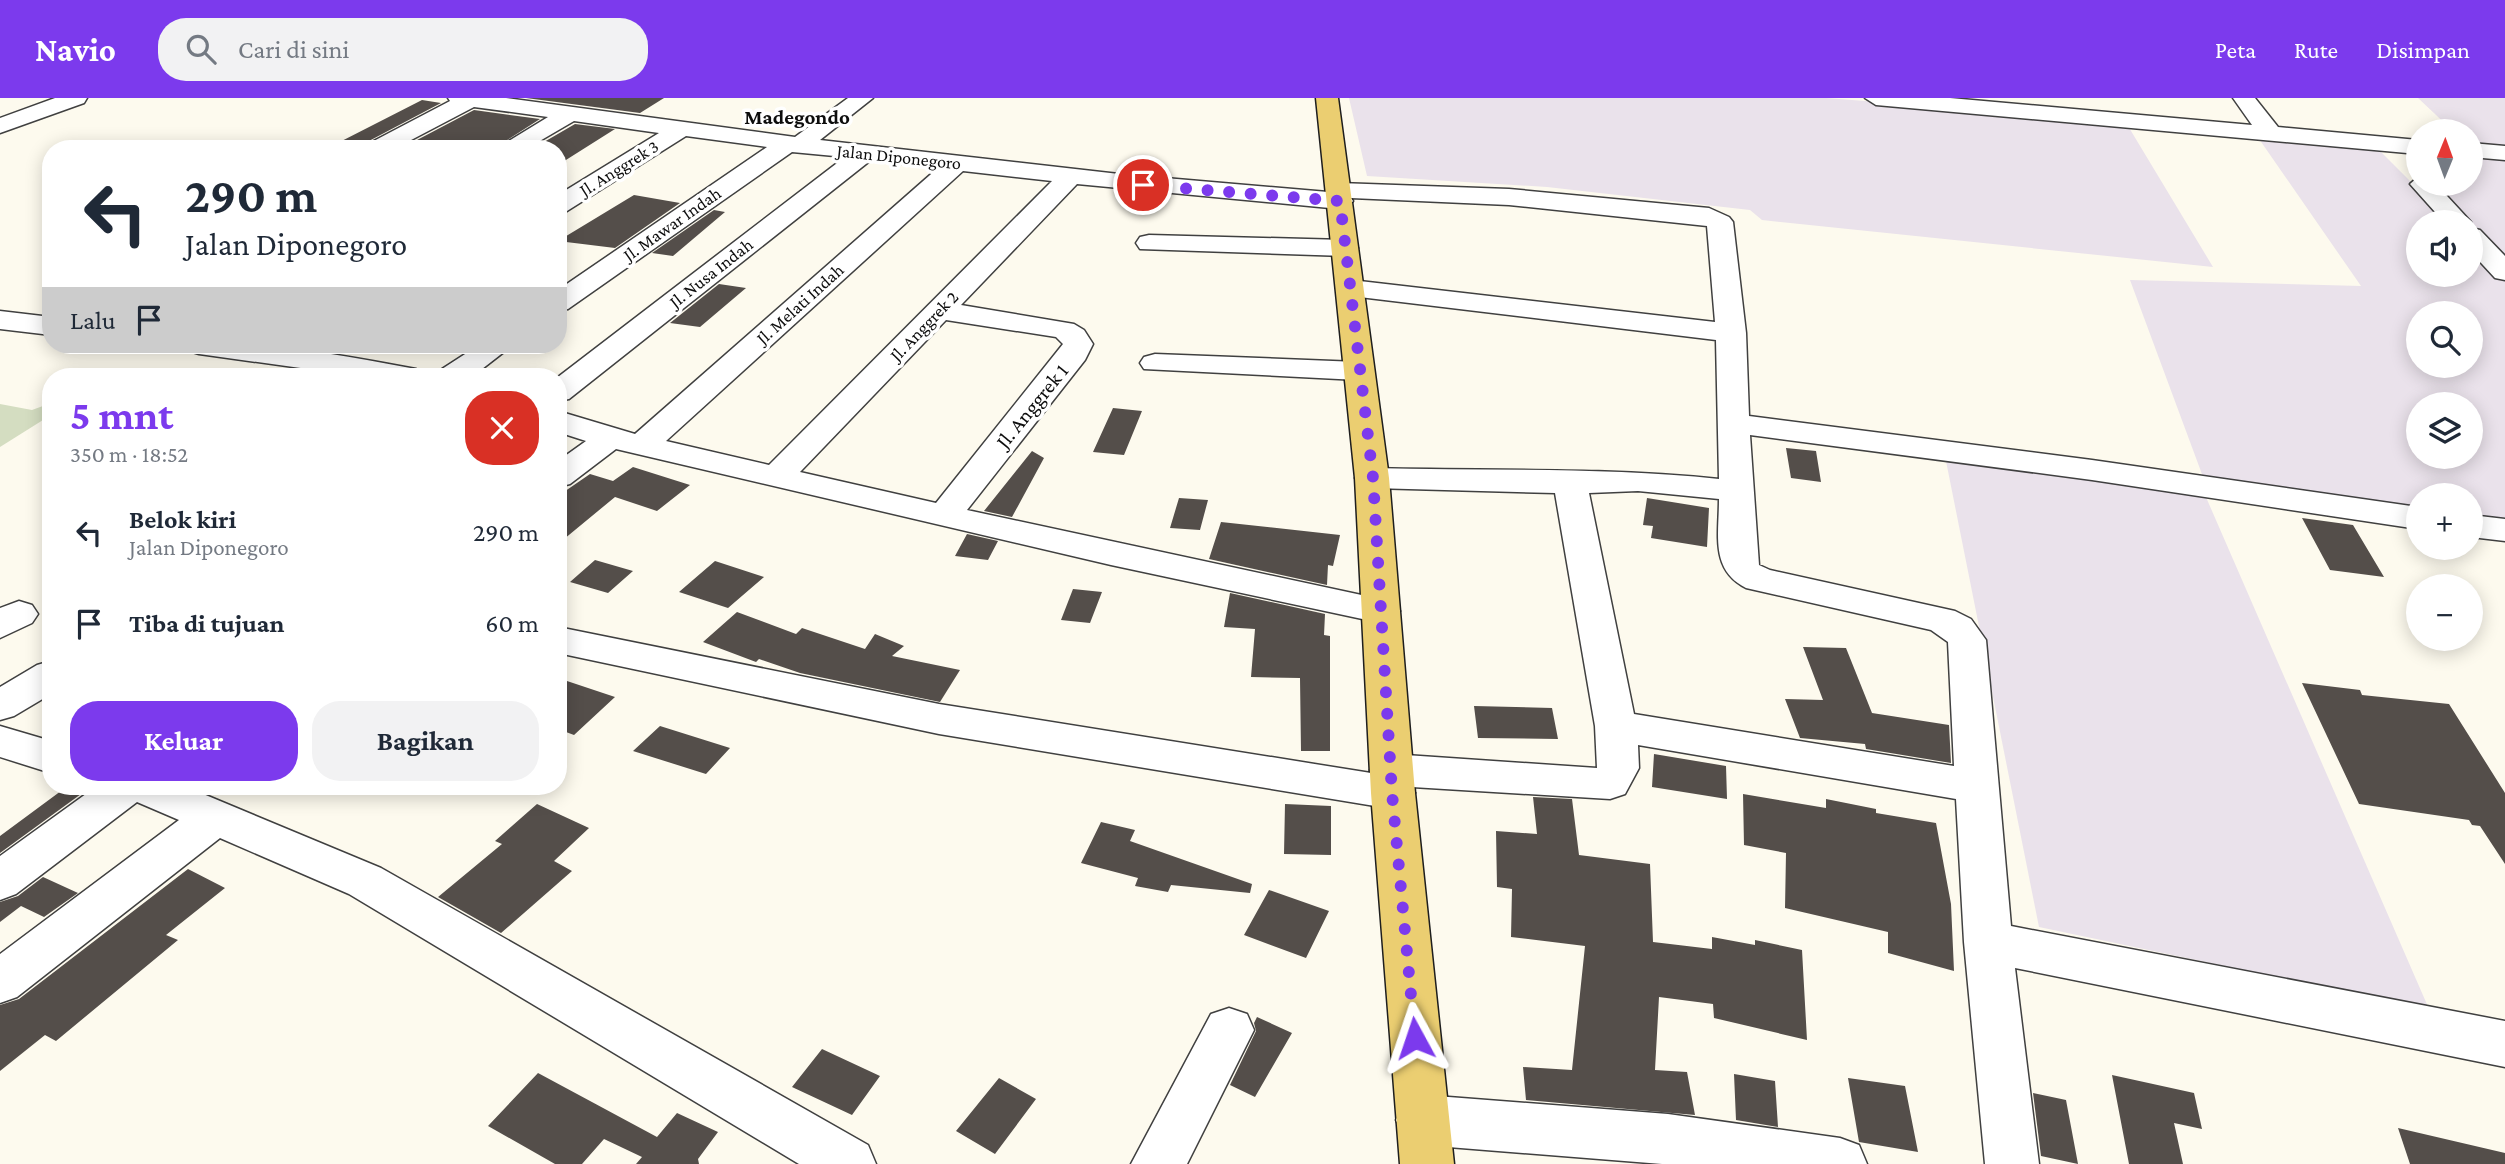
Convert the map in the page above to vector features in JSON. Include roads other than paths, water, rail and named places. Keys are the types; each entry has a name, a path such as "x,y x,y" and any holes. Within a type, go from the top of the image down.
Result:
{"main road":[{"path":"1327,98 1373,478 1392,781 1425,1142"}],"street":[{"path":"0,126 76,98"},
{"name":"Jl. Mawar Indah","path":"567,297 862,98"},
{"path":"1875,98 2406,146"},
{"path":"2244,98 2270,133"},
{"path":"393,140 473,99"},
{"name":"Jalan Diponegoro","path":"473,99 530,102 570,114 792,145 1071,176 1339,196 1583,202 1716,218 1720,222 1724,240 1731,333"},
{"path":"13,100 48,108"},
{"path":"524,140 570,114"},
{"name":"Jl. Anggrek 3","path":"567,200 680,130"},
{"path":"2386,144 2406,166"},
{"path":"2483,151 2505,153"},
{"name":"Jl. Nusa Indah","path":"567,385 864,154"},
{"name":"Jl. Melati Indah","path":"567,472 626,441 957,164"},
{"name":"Jl. Anggrek 2","path":"777,476 1071,176"},
{"path":"2433,196 2447,210"},
{"path":"1149,243 1345,248"},
{"path":"2483,249 2505,272"},
{"path":"1351,288 1731,333 1738,559 1743,572 1759,580 1942,620 1956,628 1967,640 1988,942 2012,1164"},
{"name":"Jl. Anggrek 1","path":"940,310 1064,330 1074,336 1078,344 1074,354 944,515"},
{"path":"0,320 42,323"},
{"path":"334,354 379,368"},
{"path":"465,368 485,354"},
{"path":"1155,363 1358,371"},
{"path":"1733,423 2092,470 2406,516"},
{"path":"567,424 626,441 944,515 1381,611"},
{"path":"1373,478 1570,483 1637,481 1736,491"},
{"path":"567,642 939,719 1392,781 1610,783 1618,768 1616,726 1570,483"},
{"path":"2483,527 2505,530"},
{"path":"0,706 42,680"},
{"path":"1616,726 1977,786"},
{"path":"0,741 42,754"},
{"path":"0,881 128,795"},
{"path":"162,795 365,881 849,1164"},
{"path":"0,982 214,818"},
{"path":"1988,942 2505,1044"},
{"path":"1158,1164 1229,1030"},
{"path":"1425,1142 1668,1139 1840,1164"}],"district":[{"name":"Madegondo","path":"797,117"}]}
